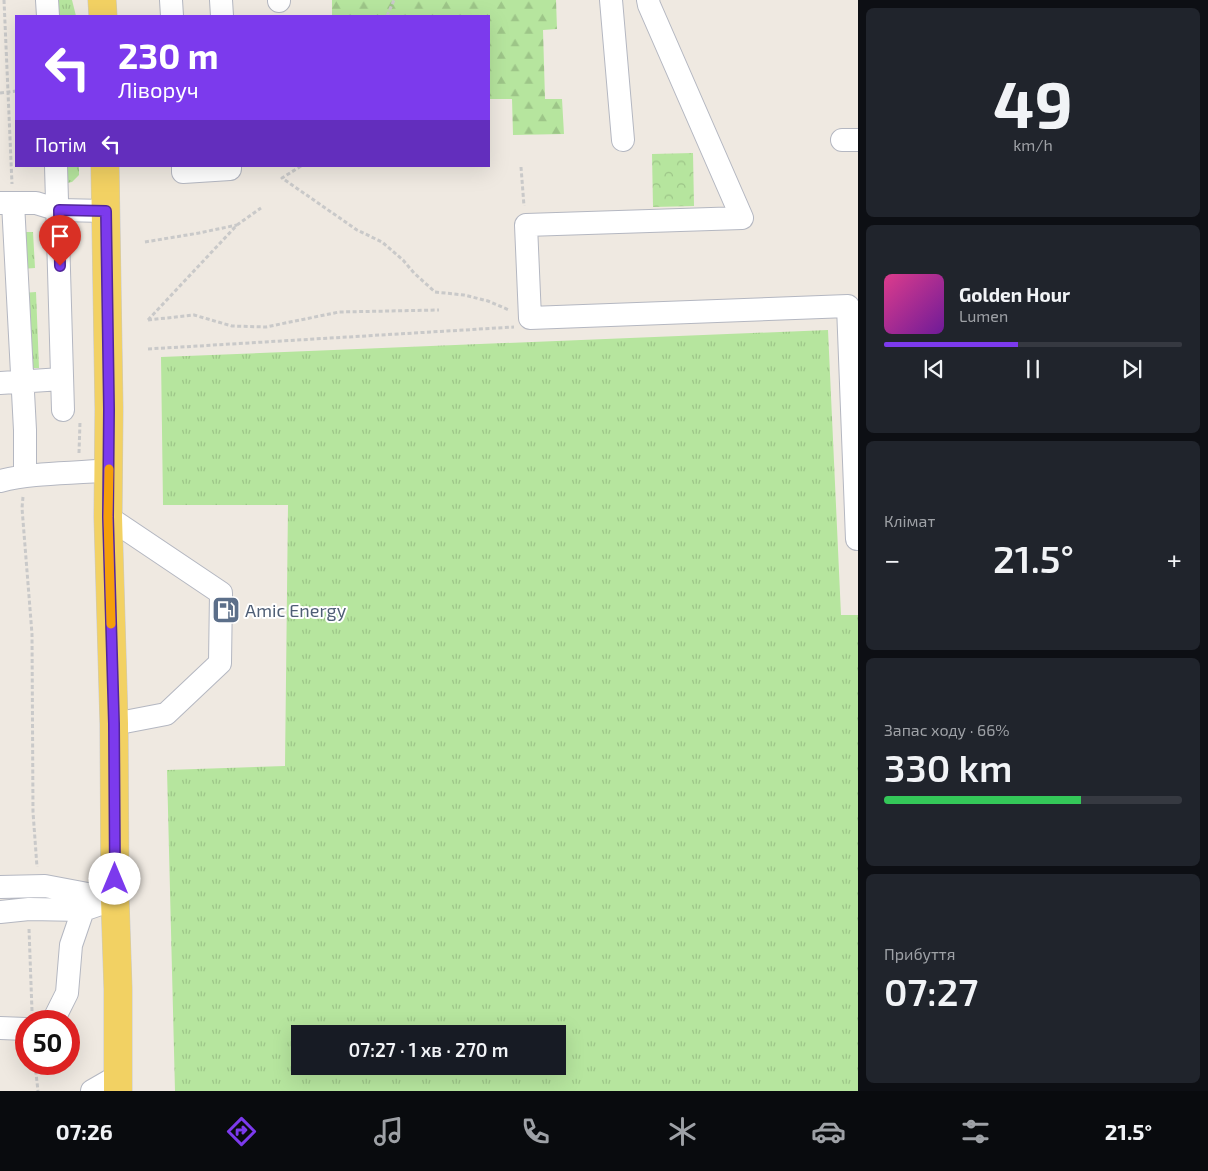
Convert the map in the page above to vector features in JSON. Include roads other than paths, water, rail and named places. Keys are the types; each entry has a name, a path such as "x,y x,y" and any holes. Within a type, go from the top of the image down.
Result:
{"main road":[{"path":"102,0 103,15"},
{"path":"105,167 108,517 114,724 118,1084"}],"lane":[{"path":"47,0 48,15"},
{"path":"171,0 172,15"},
{"path":"221,0 222,15"},
{"path":"611,0 624,140"},
{"path":"648,0 648,5 742,218 526,225 522,315 853,306 858,539"},
{"path":"56,167 59,210 62,379 73,414"},
{"path":"183,167 183,172 230,169 230,167"},
{"path":"24,475 25,430 22,382 7,211 36,203 59,210 106,211"},
{"path":"0,383 62,379"},
{"path":"0,481 24,475 109,470"},
{"path":"108,517 220,593 220,663 166,714 114,724"},
{"path":"0,887 38,886 115,899"},
{"path":"0,912 29,909 83,910 115,899"},
{"path":"59,1010 68,993 71,945 83,910"},
{"path":"0,1028 15,1024"},
{"path":"92,1091 118,1084"}],"place":[{"name":"Amic Energy","path":"226,610"}]}
